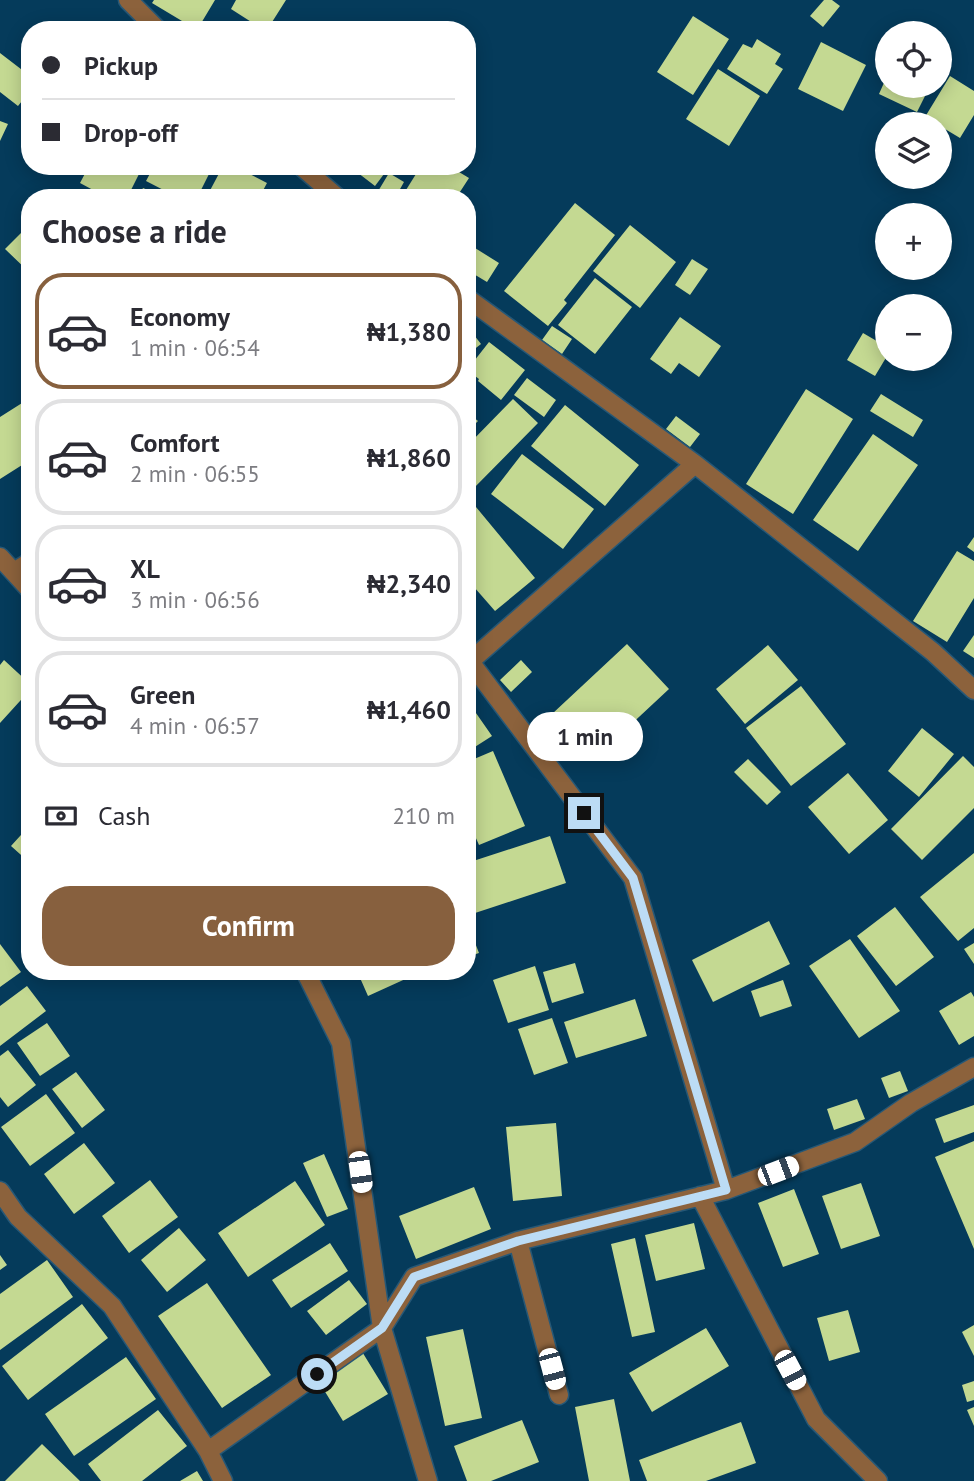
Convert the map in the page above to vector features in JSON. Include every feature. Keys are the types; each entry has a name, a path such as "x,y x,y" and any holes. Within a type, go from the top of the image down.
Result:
{"street":[{"path":"128,0 149,21"},
{"path":"311,175 328,189"},
{"path":"476,305 695,464 933,652 974,690"},
{"path":"476,657 695,464"},
{"path":"0,557 21,580"},
{"path":"14,572 21,568"},
{"path":"476,672 633,878 726,1190"},
{"path":"310,980 341,1043 382,1328 428,1481"},
{"path":"208,1451 382,1328 414,1277 518,1241 726,1190 855,1142 911,1103 974,1067"},
{"path":"0,1191 18,1217 112,1306 208,1451 223,1481"},
{"path":"700,1196 816,1419 878,1481"},
{"path":"518,1241 559,1395"}],"building":[{"path":"154,0 215,0 202,21 182,21 152,3"},
{"path":"236,0 286,0 273,21 250,21 231,9"},
{"path":"824,0 832,0 840,6 823,27 810,16"},
{"path":"693,16 729,39 693,95 657,72"},
{"path":"757,39 781,54 775,64 783,69 767,94 727,69 743,44 752,48"},
{"path":"821,42 866,65 843,111 798,89"},
{"path":"0,53 21,69 21,102 18,106 0,92"},
{"path":"718,69 760,96 729,146 686,119"},
{"path":"952,77 974,91 974,115 960,138 952,133 952,112 928,112 937,98 952,98"},
{"path":"887,98 924,98 917,112"},
{"path":"0,121 8,124 0,141"},
{"path":"84,175 138,175 132,189 91,189 80,183"},
{"path":"149,175 208,175 202,189 162,189 146,181"},
{"path":"218,175 251,175 267,183 264,189 211,189"},
{"path":"361,175 383,175 375,186"},
{"path":"388,175 404,182 400,189 379,189"},
{"path":"415,175 464,175 469,178 462,189 407,189"},
{"path":"575,203 615,235 564,300 567,303 548,326 504,291"},
{"path":"630,225 676,262 640,308 593,271"},
{"path":"21,233 21,264 5,249"},
{"path":"476,249 499,263 487,282 476,275"},
{"path":"692,259 708,269 690,295 675,285"},
{"path":"595,278 632,307 595,354 558,325"},
{"path":"680,317 721,346 699,377 679,363 671,374 650,359"},
{"path":"552,326 572,339 562,354 542,340"},
{"path":"863,333 875,340 875,371 878,371 875,376 847,360"},
{"path":"489,342 525,370 501,400 478,381 476,359"},
{"path":"527,378 556,400 544,417 514,395"},
{"path":"806,389 853,419 793,514 746,484"},
{"path":"881,394 923,420 913,437 870,411"},
{"path":"513,399 538,423 476,486 476,437"},
{"path":"21,404 21,466 0,479 0,417"},
{"path":"565,405 639,465 605,506 531,446"},
{"path":"676,416 700,434 690,447 666,429"},
{"path":"873,434 918,465 858,551 813,520"},
{"path":"522,454 594,509 563,549 491,494"},
{"path":"476,507 535,578 495,611 476,589"},
{"path":"974,537 974,552 967,547"},
{"path":"957,551 974,561 974,598 947,642 913,621"},
{"path":"974,635 974,658 963,651"},
{"path":"627,644 669,689 610,744 596,728 580,743 552,714"},
{"path":"768,645 798,680 745,724 716,689"},
{"path":"4,660 21,676 21,700 0,723 0,665"},
{"path":"521,660 532,672 511,692 500,680"},
{"path":"801,686 846,744 791,786 746,728"},
{"path":"476,713 492,736 476,746"},
{"path":"922,728 954,754 919,797 888,771"},
{"path":"493,751 525,826 479,845 476,838 476,758"},
{"path":"963,756 974,767 974,808 922,860 891,829"},
{"path":"748,759 781,792 767,805 734,772"},
{"path":"848,773 888,820 849,854 808,807"},
{"path":"21,835 21,855 11,846"},
{"path":"550,836 566,883 476,913 476,860"},
{"path":"974,853 974,928 958,941 920,897"},
{"path":"895,907 934,957 896,986 857,936"},
{"path":"769,921 790,964 713,1002 692,960"},
{"path":"850,939 900,1011 859,1038 809,966"},
{"path":"974,943 974,964 964,949"},
{"path":"0,944 21,972 0,987"},
{"path":"575,963 584,993 552,1003 543,972"},
{"path":"535,966 549,1010 508,1023 493,980"},
{"path":"361,980 403,980 368,996"},
{"path":"783,980 792,1006 760,1017 751,991"},
{"path":"27,986 46,1011 0,1046 0,1006"},
{"path":"971,992 974,997 974,1036 959,1045 939,1011"},
{"path":"635,999 647,1036 576,1058 564,1022"},
{"path":"552,1018 568,1063 534,1075 518,1029"},
{"path":"47,1023 70,1056 40,1076 17,1043"},
{"path":"8,1050 36,1085 8,1107 0,1097 0,1056"},
{"path":"900,1071 908,1091 889,1098 881,1078"},
{"path":"76,1072 105,1110 82,1128 52,1089"},
{"path":"46,1094 75,1133 30,1166 1,1127"},
{"path":"857,1099 865,1119 834,1130 827,1109"},
{"path":"974,1105 974,1132 944,1143 935,1119"},
{"path":"556,1123 562,1196 513,1201 506,1127"},
{"path":"974,1141 974,1249 935,1157"},
{"path":"84,1143 115,1183 74,1214 44,1174"},
{"path":"324,1154 348,1209 327,1217 303,1163"},
{"path":"150,1180 178,1217 129,1253 102,1216"},
{"path":"295,1181 325,1225 248,1277 218,1233"},
{"path":"861,1183 880,1236 841,1249 822,1196"},
{"path":"474,1187 491,1229 416,1259 399,1216"},
{"path":"794,1189 819,1254 783,1267 758,1203"},
{"path":"694,1223 705,1269 656,1281 645,1235"},
{"path":"179,1228 206,1260 167,1292 141,1260"},
{"path":"635,1238 655,1332 632,1337 611,1244"},
{"path":"330,1243 348,1271 291,1308 272,1280"},
{"path":"0,1255 7,1265 0,1270"},
{"path":"47,1260 73,1297 0,1350 0,1294"},
{"path":"349,1280 367,1304 326,1335 307,1311"},
{"path":"207,1283 271,1375 222,1408 158,1316"},
{"path":"82,1304 108,1338 28,1400 2,1366"},
{"path":"848,1310 860,1352 829,1361 817,1318"},
{"path":"974,1325 974,1356 962,1332"},
{"path":"706,1328 729,1366 652,1412 629,1373"},
{"path":"463,1329 482,1418 445,1426 426,1337"},
{"path":"361,1350 388,1394 343,1421 316,1377"},
{"path":"126,1357 156,1399 74,1456 45,1414"},
{"path":"974,1381 974,1400 967,1402 962,1385"},
{"path":"614,1399 630,1481 589,1481 575,1407"},
{"path":"974,1407 974,1426 967,1410"},
{"path":"158,1410 187,1446 142,1481 101,1481 88,1464"},
{"path":"522,1420 539,1462 491,1481 467,1481 454,1446"},
{"path":"741,1422 756,1463 706,1481 647,1481 639,1460"},
{"path":"42,1444 80,1481 5,1481"},
{"path":"197,1471 203,1481 180,1481"}],"route":[{"path":"317,1374 382,1328 414,1277 518,1241 726,1190 633,878 584,813"}]}
